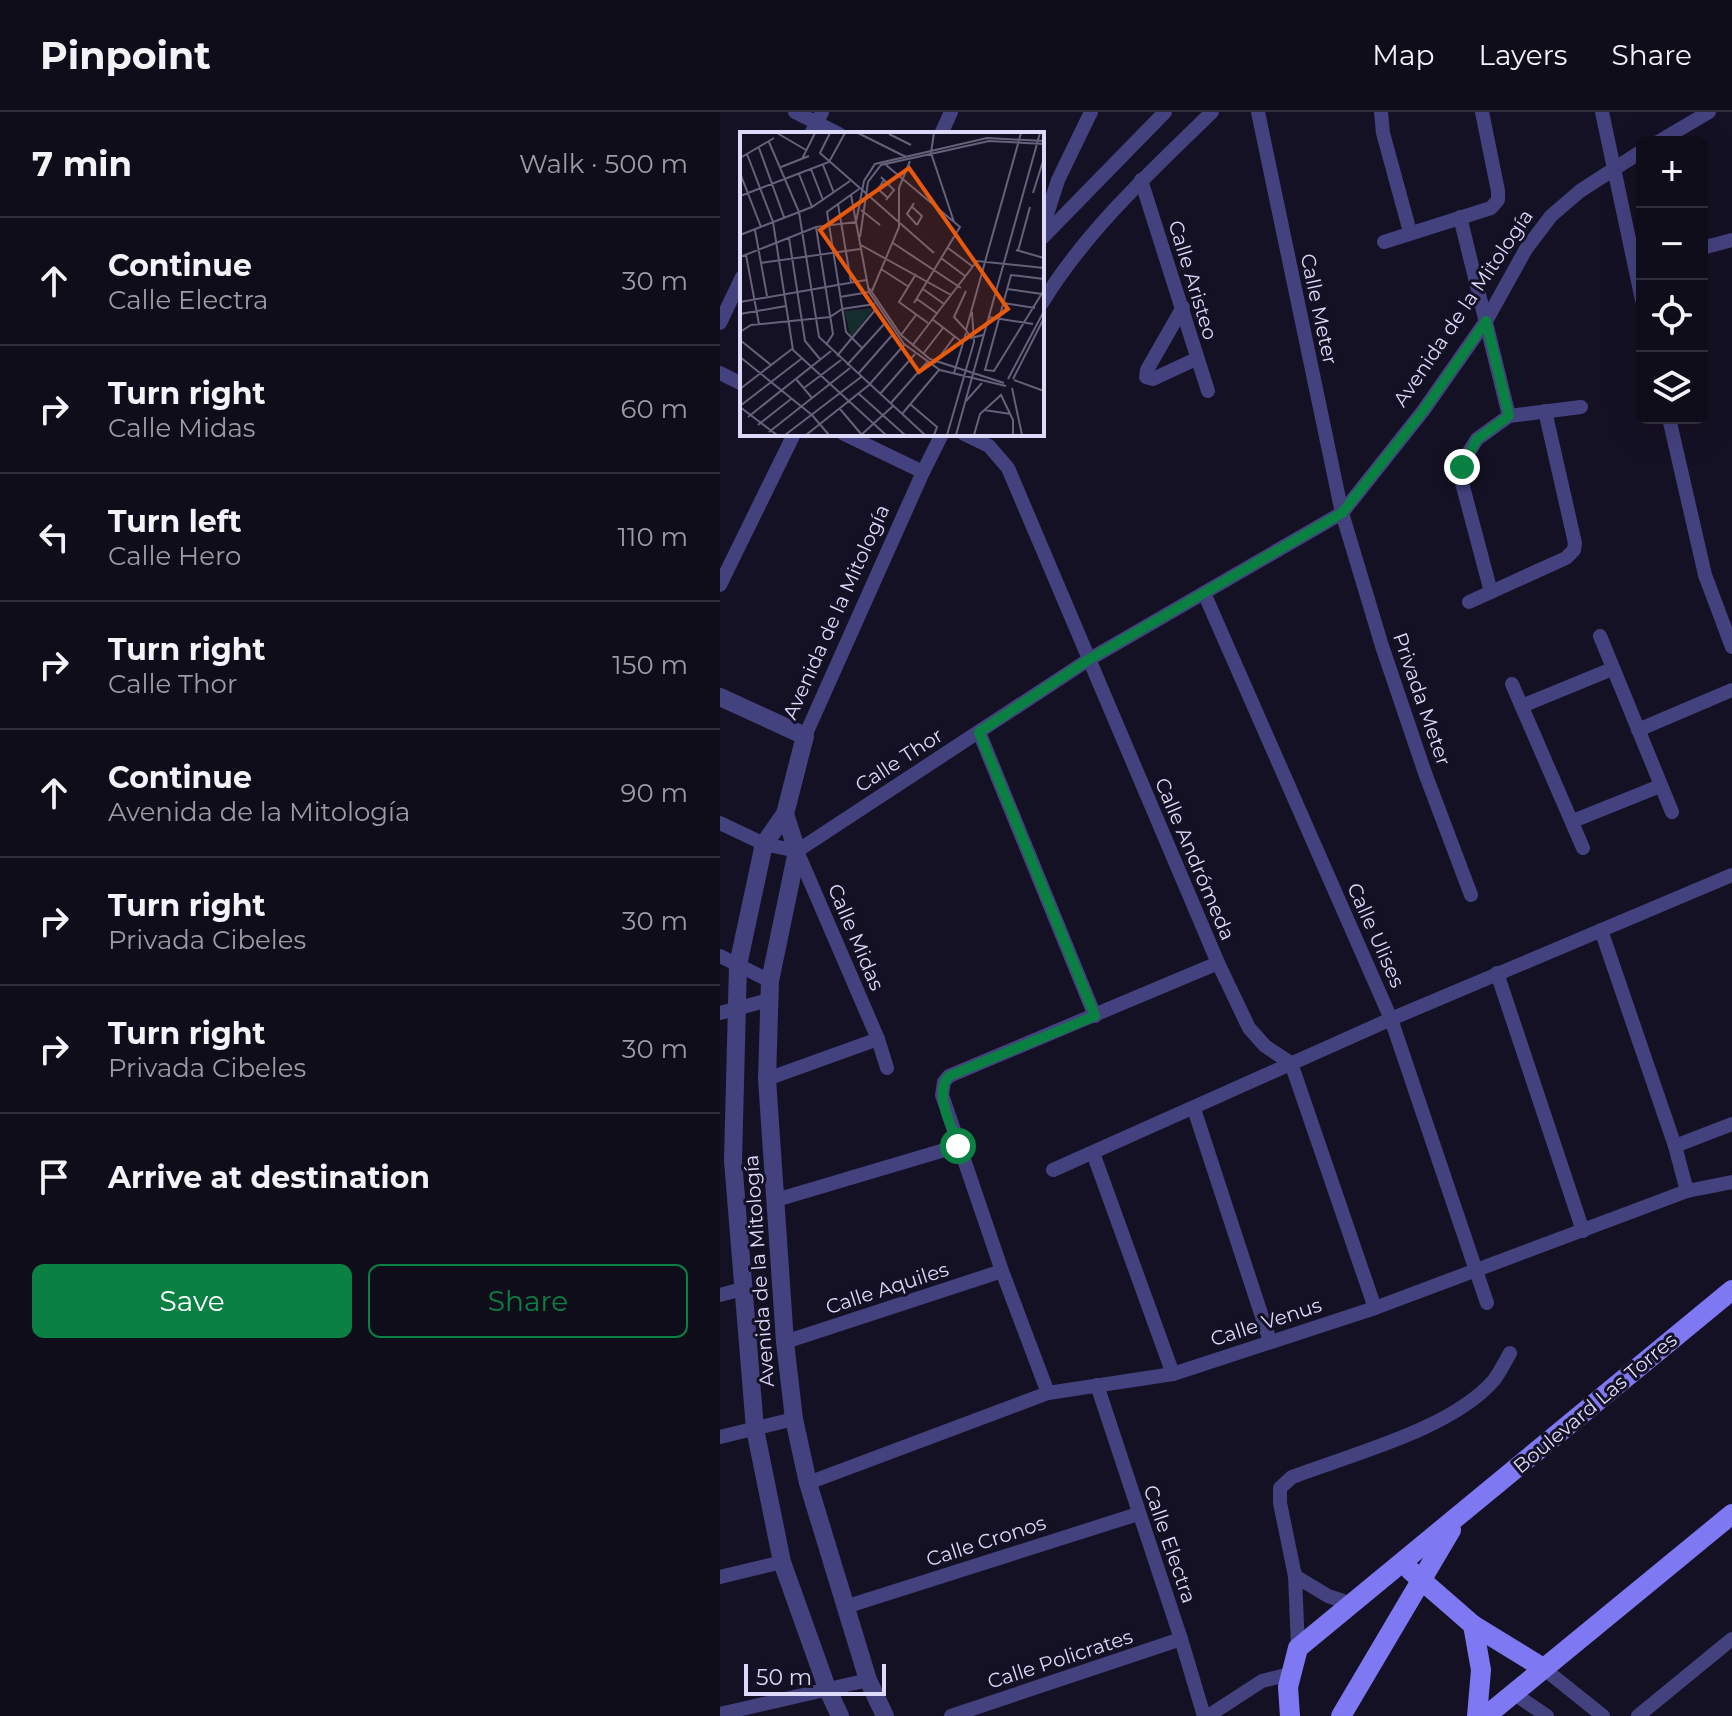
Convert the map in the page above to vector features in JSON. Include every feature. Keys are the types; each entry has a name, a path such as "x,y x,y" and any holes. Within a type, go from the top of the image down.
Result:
{"main road":[{"name":"Boulevard Las Torres","path":"1298,1648 1732,1290"},
{"path":"1486,1716 1732,1514"},
{"name":"Boulevard Las Torres","path":"1341,1716 1459,1516"},
{"path":"1402,1564 1473,1625 1543,1668"},
{"path":"1473,1625 1481,1670 1477,1716"},
{"path":"1290,1716 1288,1687 1298,1648"}],"street":[{"path":"795,112 835,132"},
{"path":"942,132 951,112"},
{"path":"1044,224 1058,180 1091,112"},
{"path":"1044,236 1165,112"},
{"path":"1044,300 1087,243 1141,180 1212,112"},
{"name":"Calle Meter","path":"1258,112 1342,513"},
{"path":"1381,112 1383,133 1410,232"},
{"path":"1384,242 1491,208 1498,200 1482,112"},
{"path":"1602,112 1636,258"},
{"path":"1668,136 1709,112"},
{"name":"Avenida de la Mitología","path":"1342,513 1423,411 1486,321 1526,249 1551,216 1580,191 1636,155"},
{"name":"Calle Aristeo","path":"1141,180 1208,391"},
{"path":"1460,217 1509,416"},
{"path":"1708,246 1732,240"},
{"path":"720,323 740,281"},
{"path":"1183,307 1146,377 1153,379 1196,359"},
{"path":"720,373 740,383"},
{"path":"1491,592 1461,479 1462,467 1477,439 1509,416 1581,407"},
{"path":"1469,602 1566,558 1574,550 1575,543 1545,411"},
{"path":"1670,424 1705,575 1732,647"},
{"path":"720,585 793,436"},
{"path":"848,436 923,472"},
{"name":"Avenida de la Mitología","path":"840,1716 782,1562 755,1429 726,1162 729,1011 764,844 785,814 805,736 941,436"},
{"name":"Calle Andrómeda","path":"968,436 989,446 1008,468 1218,963 1249,1028 1265,1046 1291,1063"},
{"name":"Calle Thor","path":"797,851 1088,660 1342,513"},
{"name":"Privada Meter","path":"1342,513 1420,759 1471,895"},
{"name":"Calle Ulises","path":"1204,593 1391,1019 1487,1303"},
{"path":"1600,636 1672,812"},
{"path":"1522,706 1612,669"},
{"path":"1512,684 1583,848"},
{"path":"1638,730 1732,690"},
{"path":"720,697 805,736"},
{"path":"979,732 1095,1016"},
{"path":"1573,821 1660,786"},
{"name":"Avenida de la Mitología","path":"785,814 797,851 770,990 767,1079 785,1342 794,1419 808,1483 868,1680 885,1716"},
{"path":"720,823 764,844 797,851"},
{"name":"Calle Midas","path":"797,851 878,1039 887,1068"},
{"path":"1053,1170 1391,1019 1732,875"},
{"path":"1601,930 1675,1146 1687,1191"},
{"path":"720,956 738,965 770,990 729,1011"},
{"path":"1048,1393 958,1146 942,1095 944,1082 949,1076 1218,963"},
{"path":"1497,973 1583,1231"},
{"path":"767,1079 878,1039"},
{"path":"1291,1063 1375,1308"},
{"path":"1194,1109 1270,1341"},
{"path":"1675,1146 1732,1124"},
{"path":"776,1200 958,1146"},
{"path":"1093,1153 1173,1374"},
{"name":"Calle Venus","path":"808,1483 1048,1393 1173,1374 1375,1308 1687,1191 1732,1182"},
{"name":"Calle Aquiles","path":"785,1342 1002,1271"},
{"path":"720,1295 742,1289"},
{"path":"1298,1648 1295,1576 1279,1495 1285,1481 1424,1428 1460,1408 1495,1379 1510,1353"},
{"name":"Calle Electra","path":"1097,1385 1206,1716"},
{"path":"720,1437 794,1419"},
{"name":"Calle Cronos","path":"845,1607 1138,1514"},
{"path":"720,1577 782,1562"},
{"path":"1295,1576 1328,1596 1352,1604"},
{"name":"Calle Policrates","path":"951,1716 1181,1639"},
{"path":"1638,1716 1730,1644"},
{"path":"1543,1668 1603,1716"},
{"path":"1206,1716 1262,1681 1290,1674"},
{"path":"720,1714 868,1680"},
{"path":"1513,1693 1547,1716"}],"route":[{"path":"958,1146 942,1095 942,1087 949,1076 1095,1016 979,732 1088,660 1342,513 1423,411 1486,321 1509,416 1477,439 1462,467"}]}
